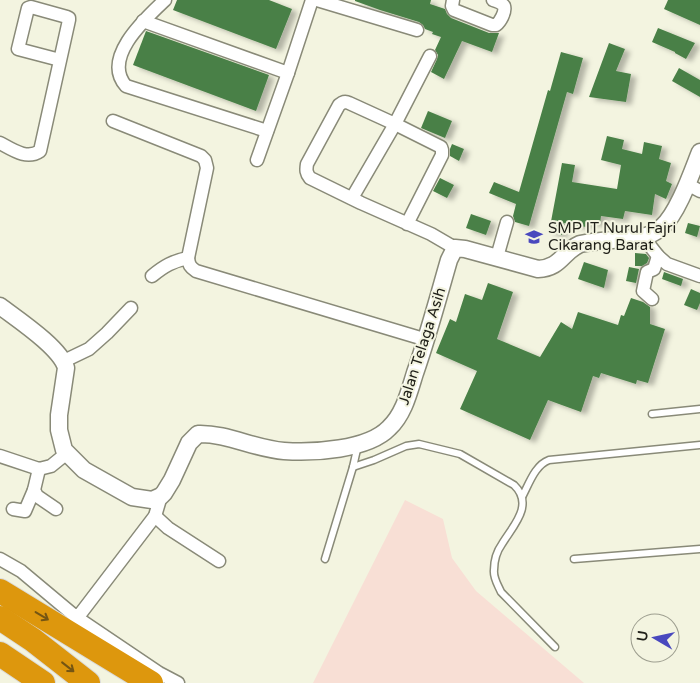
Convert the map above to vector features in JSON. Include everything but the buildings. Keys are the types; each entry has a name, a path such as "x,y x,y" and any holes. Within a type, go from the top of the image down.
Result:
{"highway":[{"path":"0,591 151,683"},
{"path":"0,618 33,640 88,683"},
{"path":"0,654 43,683"}],"street":[{"path":"165,0 136,28 129,39 120,60 119,75 122,81 126,86 267,131"},
{"path":"257,160 312,0"},
{"path":"317,0 417,30"},
{"path":"453,0 452,6 454,10 496,25 500,22 505,8 493,0"},
{"path":"0,143 28,156 40,151 60,60 69,18 31,7 28,8 18,49 60,60"},
{"path":"143,21 288,73"},
{"path":"352,198 395,124 430,56"},
{"path":"407,224 442,155 441,147 349,103 346,102 339,105 307,164 306,172 310,178 407,224 431,234 455,248 538,268 551,266 580,244 644,236 662,228 674,209 693,188 700,152"},
{"path":"113,121 201,156 207,162 188,258 191,268 427,340"},
{"path":"497,258 507,222"},
{"path":"644,236 658,256 667,264 700,276"},
{"name":"Jalan Telaga Asih","path":"161,496 172,480 189,443 198,434 212,435 273,450 330,450 358,444 377,437 389,428 400,415 408,396 427,340 449,260 455,248"},
{"path":"652,299 643,291 644,282 646,272 654,269 658,256"},
{"path":"152,276 163,267 175,261 188,258"},
{"path":"0,306 52,347 64,361 66,368 58,415 59,430 66,453 84,470 132,497 152,500 161,496"},
{"path":"64,361 88,349 107,333 131,308"},
{"path":"0,456 39,468 51,466 66,453"},
{"path":"13,509 25,511 34,490 39,468"},
{"path":"34,490 37,496 56,508"},
{"path":"76,618 155,516 161,496"},
{"path":"155,516 168,528 219,561"},
{"path":"0,559 21,571 76,618 159,673 178,683"}],"lane":[{"path":"652,414 700,410"},
{"path":"325,559 353,467 358,444"},
{"path":"353,467 406,446 419,444 460,454 514,485 522,498 520,514 516,524 497,553 493,571 501,592 555,647"},
{"path":"522,498 542,462 700,445"},
{"path":"574,559 700,549"}],"shaded area":[{"path":"405,500 443,519 452,558 476,591 584,683 313,683"}],"place":[{"name":"SMP IT Nurul Fajri Cikarang Barat","path":"534,237"}]}
